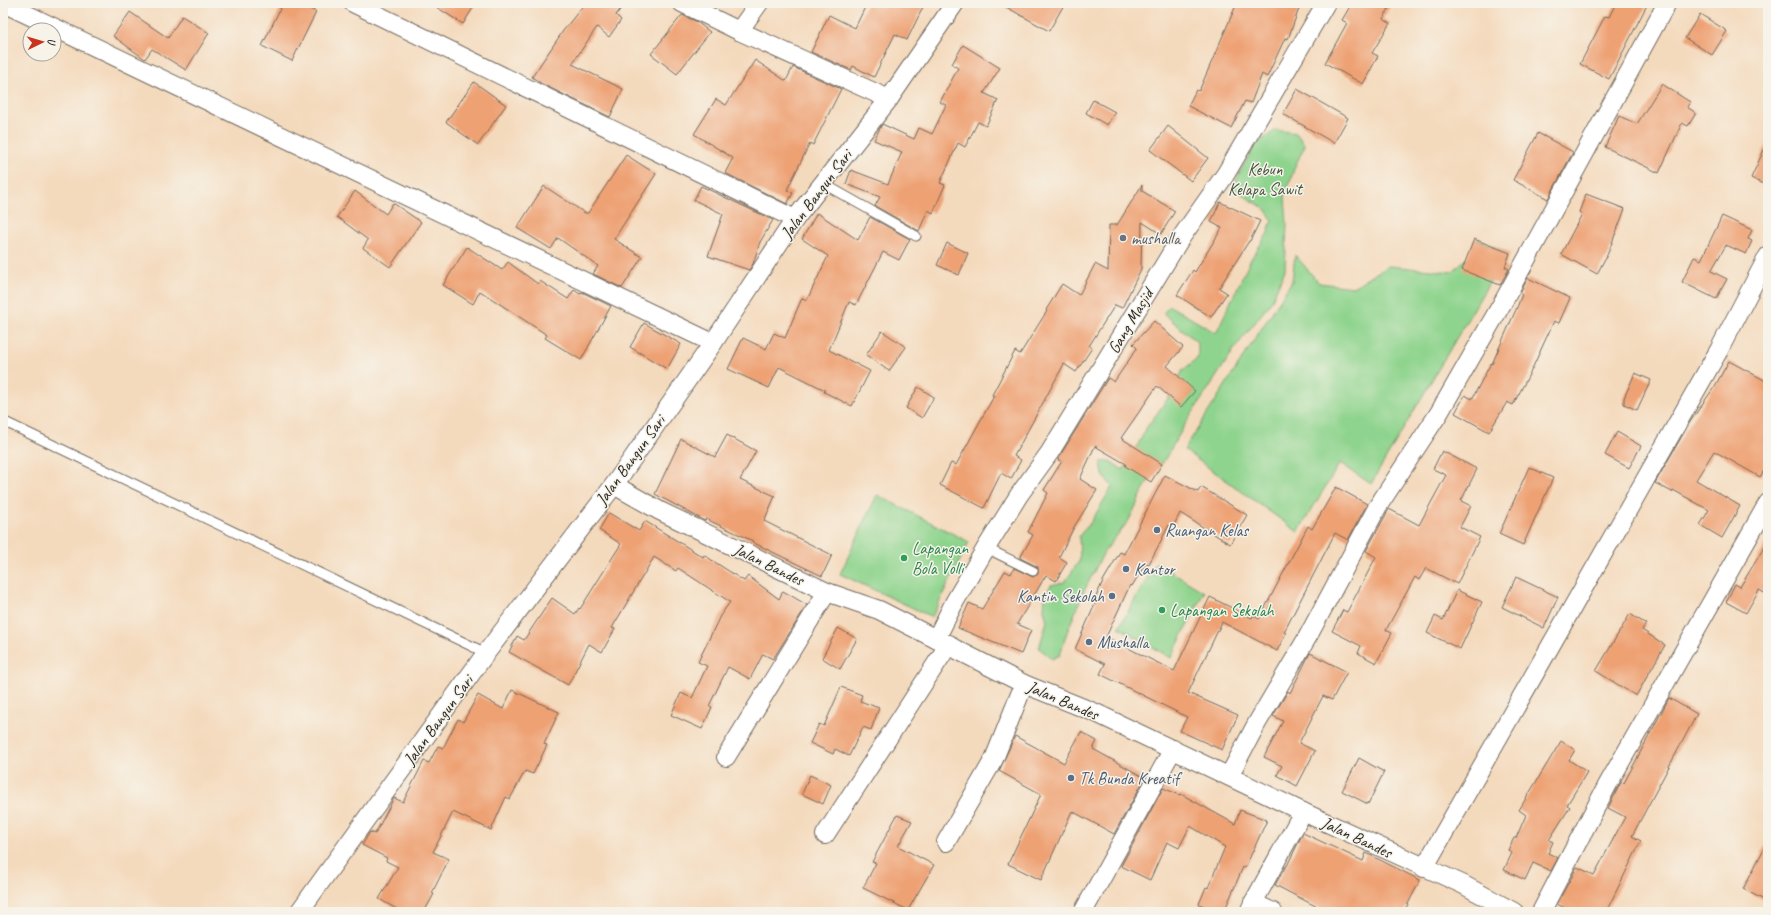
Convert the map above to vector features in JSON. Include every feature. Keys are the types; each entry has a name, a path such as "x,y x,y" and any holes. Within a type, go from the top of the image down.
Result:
{"street":[{"path":"353,3 795,219"},
{"path":"682,3 739,31 889,99"},
{"path":"739,31 759,3"},
{"name":"Jalan Bangun Sari","path":"299,912 486,653 614,484 713,343 795,219 824,184 889,99 955,3"},
{"name":"Gang Masjid","path":"825,835 942,641 955,601 986,548 1019,496 1050,452 1180,239 1225,175 1326,3"},
{"path":"1229,776 1256,723 1307,638 1378,506 1439,413 1503,302 1667,3"},
{"path":"3,4 713,343"},
{"path":"1424,868 1719,350 1768,256"},
{"name":"Jalan Bandes","path":"614,484 660,511 827,592 880,610 1024,684 1096,713 1303,812 1462,884 1514,912"},
{"path":"1541,912 1608,784 1768,503"},
{"path":"726,757 827,592"},
{"path":"946,842 994,759 1024,684"},
{"path":"1083,912 1173,749"},
{"path":"1273,912 1251,908 1303,812"}],"lane":[{"path":"824,184 916,236"},
{"path":"3,421 486,653"},
{"path":"986,548 1033,571"}],"green space":[{"name":"Kebun Kelapa Sawit","path":"1276,130 1296,133 1305,145 1295,166 1285,197 1287,224 1285,270 1271,302 1235,348 1186,423 1162,464 1148,481 1129,520 1104,552 1085,589 1067,632 1060,655 1052,659 1039,648 1047,621 1044,610 1045,595 1051,585 1065,582 1080,560 1079,536 1091,522 1112,487 1103,475 1101,462 1110,461 1123,470 1147,427 1169,397 1183,370 1198,358 1198,343 1163,313 1170,306 1216,333 1251,259 1268,233 1272,219 1264,208 1233,189 1240,171 1256,144"},
{"path":"1477,239 1507,252 1371,484 1340,463 1298,532 1184,450 1292,281 1295,255 1319,283 1353,287 1388,266 1452,272 1474,251"},
{"name":"Lapangan Bola Volli","path":"877,495 969,542 932,617 840,574"},
{"name":"Lapangan Sekolah","path":"1156,563 1204,592 1171,658 1119,627"}],"building":[{"path":"283,3 298,3 316,12 292,61 262,46"},
{"path":"430,3 476,3 463,24"},
{"path":"585,3 625,3 616,15 621,20 609,37 597,27 572,64 623,89 610,117 542,84 532,77 563,31"},
{"path":"867,3 925,3 907,40 895,34 874,77 853,66 851,70 811,52 829,15 855,28"},
{"path":"999,3 1065,3 1049,31"},
{"path":"1237,3 1301,3 1288,39 1285,38 1267,77 1262,74 1251,103 1245,101 1231,128 1188,106 1196,90 1199,91"},
{"path":"1352,3 1392,3 1383,19 1390,23 1372,53 1378,56 1363,84 1325,63 1347,23 1342,20"},
{"path":"1616,3 1648,3 1609,79 1580,64 1605,16 1609,17"},
{"path":"130,12 168,38 182,16 209,33 186,70 152,49 145,59 113,36"},
{"path":"1700,14 1727,31 1712,55 1685,38"},
{"path":"682,15 697,22 710,32 677,74 651,54"},
{"path":"963,45 1000,68 984,93 998,100 986,126 978,122 965,147 958,143 940,183 945,185 933,213 928,210 919,231 875,206 880,197 846,184 851,170 888,184 902,152 874,140 882,124 914,139 919,128 932,134 946,105 940,102 958,68 952,64"},
{"path":"755,60 786,81 793,67 841,89 813,145 810,143 787,190 793,193 787,204 725,173 733,158 694,134 716,99 726,105"},
{"path":"474,82 506,105 478,145 446,122"},
{"path":"1662,84 1690,102 1687,107 1696,113 1688,126 1682,123 1659,173 1605,147 1619,116 1637,124"},
{"path":"1297,89 1348,118 1334,143 1283,114"},
{"path":"1093,100 1115,112 1107,125 1086,113"},
{"path":"1168,126 1208,158 1191,181 1150,150"},
{"path":"1538,133 1573,152 1548,199 1513,180"},
{"path":"1768,141 1768,186 1751,178"},
{"path":"626,155 656,174 614,239 642,257 622,288 593,274 598,266 558,238 551,249 517,228 544,186 585,213 588,213"},
{"path":"1142,185 1142,191 1175,211 1161,234 1142,222 1141,269 1122,308 1115,305 1089,346 1092,348 1076,372 1064,364 1014,456 1021,460 1011,479 1001,473 984,508 940,485 951,463 956,465 994,396 992,395 1015,351 1020,354 1062,284 1079,295 1095,264 1108,271 1109,225 1117,225"},
{"path":"701,186 773,220 760,242 753,264 749,270 708,256 723,214 694,200"},
{"path":"355,191 386,214 393,203 421,222 390,267 363,248 368,240 337,217"},
{"path":"1586,194 1625,209 1608,253 1597,274 1561,254 1582,214 1579,212"},
{"path":"1220,202 1260,221 1250,241 1219,288 1227,293 1211,317 1177,295 1193,270 1195,272 1222,228 1211,222"},
{"path":"817,213 858,240 870,217 910,239 899,260 883,252 856,305 849,302 829,350 870,371 852,406 824,392 825,390 779,367 769,388 728,369 743,338 766,349 774,333 785,338 802,298 807,300 828,256 802,239"},
{"path":"1722,216 1752,230 1748,239 1752,241 1746,254 1726,245 1711,271 1727,279 1716,299 1682,282 1694,257 1701,260"},
{"path":"1474,239 1510,253 1505,267 1509,269 1500,285 1462,270"},
{"path":"947,243 968,253 959,275 937,265"},
{"path":"467,247 502,270 508,262 538,284 540,281 568,299 574,290 580,294 582,292 611,306 581,360 545,338 547,335 480,291 473,304 443,285"},
{"path":"1528,278 1570,298 1559,323 1554,321 1532,369 1513,405 1507,402 1489,432 1455,413 1465,395 1472,399 1491,363 1492,364 1518,305 1522,294 1520,293"},
{"path":"1154,321 1183,347 1167,366 1195,391 1181,407 1157,386 1121,438 1162,464 1151,482 1125,466 1126,464 1095,446 1080,479 1097,490 1074,527 1059,557 1067,562 1056,581 1046,575 1017,624 1031,630 1021,654 958,628 969,603 982,609 1005,571 1011,574 1014,568 1033,577 1038,574 1038,567 1020,558 1033,535 1028,532 1048,493 1044,490 1062,461 1058,460 1061,454 1108,378 1114,382 1137,348 1133,344"},
{"path":"644,323 681,344 667,369 630,347"},
{"path":"882,331 906,347 889,371 866,355"},
{"path":"1729,361 1768,382 1768,464 1760,477 1714,451 1696,480 1740,506 1722,538 1700,525 1709,510 1673,490 1672,492 1655,483 1690,422 1715,386"},
{"path":"1635,373 1651,380 1637,410 1624,404 1624,398"},
{"path":"918,387 934,397 922,418 906,408"},
{"path":"1617,432 1641,446 1629,468 1605,455"},
{"path":"727,435 756,451 740,480 775,496 764,521 832,555 822,576 752,542 753,541 706,519 705,521 655,494 681,439 715,457"},
{"path":"1442,451 1477,469 1461,501 1471,506 1460,527 1480,537 1457,584 1426,568 1419,580 1415,577 1386,630 1392,633 1376,663 1358,653 1361,646 1332,631 1343,610 1347,612 1376,557 1366,551 1389,509 1419,525 1446,475 1433,469"},
{"path":"1529,467 1553,478 1523,545 1499,534"},
{"path":"1165,475 1198,492 1201,487 1247,515 1230,544 1180,513 1173,527 1169,525 1149,564 1146,563 1132,586 1130,585 1106,637 1174,671 1210,597 1252,618 1253,615 1259,619 1308,526 1312,529 1336,487 1367,504 1348,540 1335,533 1284,632 1286,633 1277,651 1222,622 1188,693 1238,715 1222,750 1180,731 1187,717 1100,674 1105,664 1075,649 1096,602 1094,601 1103,581 1120,552 1124,554"},
{"path":"609,513 639,531 645,521 703,557 704,555 744,581 748,576 779,599 783,591 807,605 773,659 763,654 750,679 728,667 709,706 712,707 702,729 671,715 681,693 692,698 707,666 698,662 720,616 730,602 678,568 676,571 654,557 612,628 615,629 602,652 589,644 568,685 509,652 517,636 524,640 552,598 575,614 579,608 580,609 621,544 599,530"},
{"path":"1768,541 1768,595 1759,590 1746,613 1726,602 1735,584 1740,587"},
{"path":"1516,577 1558,597 1544,628 1502,607"},
{"path":"1457,590 1482,602 1460,649 1427,633 1435,616 1443,620"},
{"path":"1630,614 1646,624 1642,630 1665,645 1636,696 1596,671"},
{"path":"838,628 857,639 840,669 822,658"},
{"path":"1310,653 1347,672 1332,700 1323,696 1299,743 1315,751 1297,786 1277,775 1282,766 1264,757 1283,721 1273,716 1288,691 1290,693"},
{"path":"841,687 862,695 860,701 879,708 871,730 863,727 849,756 835,749 833,754 810,743 819,724 824,726"},
{"path":"512,690 559,712 544,744 547,745 533,774 525,771 510,799 506,797 491,830 453,812 433,852 449,859 432,893 434,894 424,912 402,912 379,899 398,867 386,861 387,858 362,845 370,832 375,834 394,798 403,802 424,761 429,763 438,746 443,748 458,719 463,722 478,695 503,709"},
{"path":"1669,698 1697,714 1632,836 1641,841 1606,912 1573,912 1557,904 1577,867 1594,875 1625,817 1608,808 1621,782 1624,783"},
{"path":"1081,732 1097,741 1093,749 1145,778 1114,834 1072,811 1041,880 1008,864 1041,794 999,771 1015,736 1064,763"},
{"path":"1561,741 1575,750 1569,760 1587,772 1567,805 1570,807 1549,840 1553,842 1548,853 1558,858 1551,871 1533,863 1525,880 1504,870 1512,853 1508,850 1514,838 1516,838 1526,815 1519,810"},
{"path":"1359,758 1384,772 1368,804 1342,791"},
{"path":"810,775 831,785 823,804 802,794"},
{"path":"1163,788 1180,795 1181,794 1235,824 1240,810 1267,820 1245,868 1243,867 1224,912 1218,912 1199,904 1206,887 1208,888 1225,847 1190,826 1179,848 1167,842 1150,880 1121,866"},
{"path":"897,815 912,821 898,846 934,865 908,910 863,888 876,863 872,862"},
{"path":"1303,833 1363,861 1366,853 1420,880 1404,912 1327,912 1275,885 1287,866"},
{"path":"1768,841 1768,902 1743,889"}],"place":[{"name":"mushalla","path":"1123,238"},
{"name":"Ruangan Kelas","path":"1157,530"},
{"name":"Lapangan Bola Volli","path":"904,558"},
{"name":"Kantor","path":"1126,569"},
{"name":"Kantin Sekolah","path":"1112,596"},
{"name":"Lapangan Sekolah","path":"1162,610"},
{"name":"Mushalla","path":"1089,642"},
{"name":"Tk Bunda Kreatif","path":"1071,778"}]}
